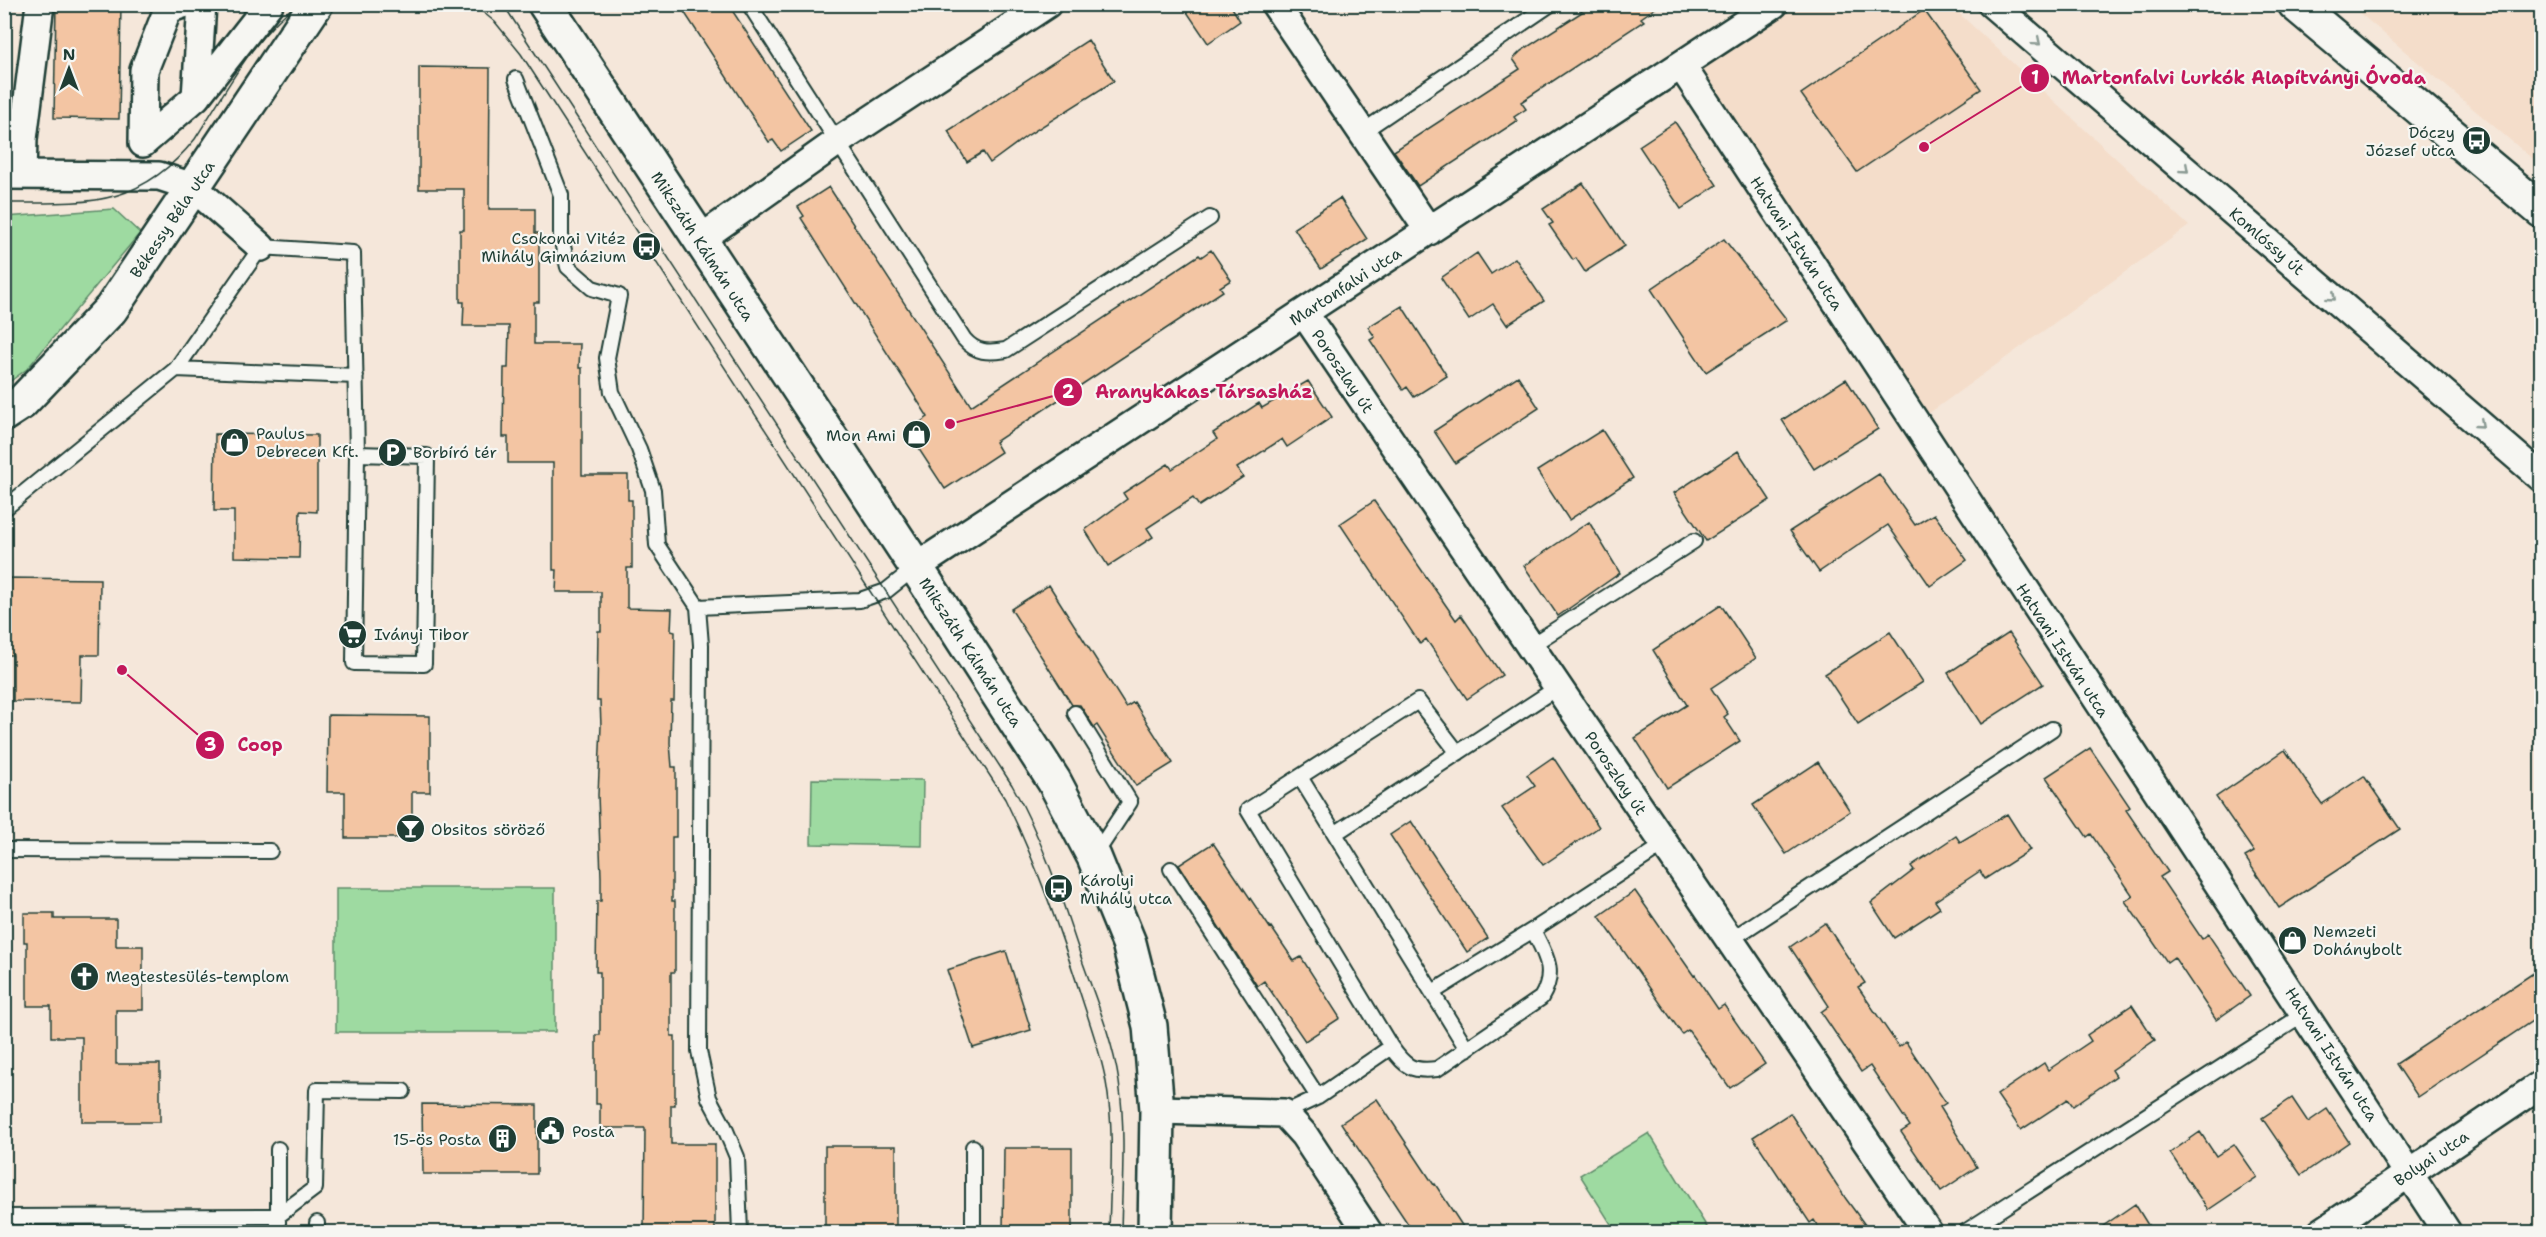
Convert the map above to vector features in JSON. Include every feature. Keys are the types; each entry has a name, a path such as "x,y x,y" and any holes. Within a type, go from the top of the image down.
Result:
{"street":[{"path":"40,4 23,139 13,175 159,176 193,187 261,247"},
{"path":"183,4 168,9 144,70 142,143 196,97 269,4"},
{"path":"196,97 202,4"},
{"name":"Békessy Béla utca","path":"4,414 21,403 111,309 316,4"},
{"name":"Mikszáth Kálmán utca","path":"545,4 916,567 1054,781 1094,857 1118,910 1150,1026 1157,1110 1155,1233"},
{"path":"699,240 837,142 1047,4"},
{"path":"1275,4 1428,231"},
{"name":"Martonfalvi utca","path":"916,567 1774,4"},
{"name":"Komlóssy út","path":"1992,4 2541,478"},
{"path":"2295,4 2541,211"},
{"name":"Hatvani István utca","path":"1681,65 2103,711 2306,1013 2447,1233"},
{"name":"Poroszlay út","path":"1304,313 1928,1233"},
{"name":"Bolyai utca","path":"2322,1233 2541,1084"},
{"path":"1157,1110 1284,1113 1304,1135 1368,1233"}],"lane":[{"path":"749,4 973,350 991,352 1006,350 1210,218"},
{"path":"1362,132 1551,4"},
{"path":"516,79 561,195 561,238 568,267 592,288 619,296 607,358 612,392 639,449 653,490 657,545 698,607 701,645 699,1051 709,1098 724,1126 736,1157 740,1233"},
{"path":"4,509 177,369 261,247 353,253 357,454 354,663 424,664 427,456 357,454"},
{"path":"177,369 356,376"},
{"path":"1530,646 1694,541"},
{"path":"698,607 860,600 886,591 916,567"},
{"path":"1336,833 1558,687"},
{"path":"1458,753 1418,701 1248,810 1402,1063 1422,1071 1437,1069 1541,998 1548,986 1550,974 1548,961 1533,930"},
{"path":"1075,713 1130,802 1094,857"},
{"path":"1730,940 2052,729"},
{"path":"1300,777 1467,1049"},
{"path":"1433,992 1665,844"},
{"path":"4,850 270,851"},
{"path":"1171,870 1318,1097"},
{"path":"1965,1233 2306,1013"},
{"path":"1284,1113 1318,1097 1391,1047"},
{"path":"4,1217 278,1216 315,1188 317,1090 403,1090"},
{"path":"973,1147 973,1233"},
{"path":"278,1149 278,1233"}],"shaded area":[{"path":"1795,5 1950,5 2189,226 1921,419 1693,68"},
{"path":"2350,5 2541,5 2541,166"}],"green space":[{"path":"114,209 140,233 27,369 5,385 5,217"},
{"path":"812,779 923,780 922,846 811,844"},
{"path":"336,888 555,888 555,1032 336,1032"},
{"path":"1649,1133 1710,1232 1616,1232 1580,1175"}],"building":[{"path":"56,4 121,4 119,119 54,118"},
{"path":"679,4 728,4 811,131 781,151 773,140 769,142"},
{"path":"1198,4 1230,4 1240,21 1208,43 1187,12"},
{"path":"1575,4 1661,4 1641,18 1644,21 1521,102 1526,109 1514,117 1517,121 1418,186 1394,151 1520,69 1513,59 1521,51 1582,12"},
{"path":"1924,10 1981,89 1857,172 1801,94"},
{"path":"1088,40 1114,81 1028,135 990,163 983,152 967,162 948,131"},
{"path":"419,67 490,68 489,209 535,209 535,233 539,233 539,302 534,302 534,344 580,344 582,475 628,475 628,500 632,500 632,568 627,568 627,608 672,609 671,631 675,632 674,701 671,701 670,743 672,767 676,767 676,837 672,837 675,972 671,972 671,1036 675,1036 675,1105 671,1105 671,1144 715,1144 715,1233 644,1233 645,1128 600,1128 600,1104 596,1104 596,1035 600,1035 600,972 596,972 597,901 601,901 598,795 601,726 600,701 597,701 601,592 556,592 557,570 553,570 553,463 508,463 508,437 503,437 504,368 508,368 509,326 463,326 464,302 460,302 460,230 464,230 464,189 419,189"},
{"path":"1675,122 1717,185 1681,209 1639,146"},
{"path":"1583,183 1625,246 1585,272 1576,258 1573,260 1549,225 1553,223 1543,209"},
{"path":"829,187 971,406 1199,255 1201,257 1211,250 1231,280 1220,287 1223,291 995,442 1001,452 945,489 907,431 928,417 801,218 804,216 798,207"},
{"path":"1340,198 1367,239 1321,269 1294,228"},
{"path":"1724,239 1787,320 1706,372 1651,289"},
{"path":"1477,253 1491,274 1515,258 1544,301 1507,325 1493,304 1469,320 1441,278"},
{"path":"1402,306 1447,376 1414,397 1407,387 1403,390 1370,340 1375,337 1368,327"},
{"path":"1518,376 1539,408 1455,463 1434,431"},
{"path":"1846,379 1878,429 1814,469 1782,420"},
{"path":"1308,381 1332,417 1287,447 1282,439 1237,468 1243,477 1199,506 1193,498 1147,528 1153,537 1108,566 1085,530 1127,499 1123,493 1168,464 1172,469 1217,439 1213,433 1259,403 1262,408"},
{"path":"1602,430 1633,478 1569,520 1537,471"},
{"path":"215,434 317,435 317,512 300,511 299,558 234,557 234,511 214,511"},
{"path":"1738,451 1770,500 1706,541 1674,493"},
{"path":"1879,474 1915,525 1934,514 1967,560 1930,586 1888,525 1819,572 1790,531"},
{"path":"1374,501 1456,620 1461,615 1502,675 1467,699 1426,639 1420,644 1340,524"},
{"path":"1589,522 1620,573 1558,616 1524,566"},
{"path":"4,578 100,579 99,655 82,655 81,702 13,701 13,655 4,655"},
{"path":"1049,585 1126,707 1134,702 1173,763 1136,786 1097,725 1094,727 1080,705 1072,705 1011,609"},
{"path":"1721,605 1756,658 1711,688 1728,714 1724,717 1740,741 1667,788 1635,738 1687,705 1653,650"},
{"path":"1890,632 1923,682 1858,724 1825,674"},
{"path":"2009,633 2043,684 1981,724 1948,673"},
{"path":"328,715 430,716 430,792 412,792 412,838 345,838 345,792 327,792"},
{"path":"2090,748 2130,807 2126,810 2168,872 2160,877 2202,939 2208,934 2250,996 2216,1020 2174,957 2167,962 2125,901 2133,896 2091,834 2087,837 2046,777"},
{"path":"2285,750 2322,804 2364,776 2400,829 2279,908 2245,857 2254,852 2216,797"},
{"path":"1553,757 1599,827 1543,865 1502,808 1535,786 1527,775"},
{"path":"1818,762 1850,811 1786,854 1753,805"},
{"path":"2007,814 2030,850 1985,879 1980,871 1935,901 1940,908 1894,938 1871,903 1914,870 1911,866 1956,836 1960,842"},
{"path":"1411,821 1488,938 1467,952 1390,835"},
{"path":"1213,843 1294,961 1301,957 1340,1018 1305,1041 1264,981 1257,986 1179,865"},
{"path":"1635,891 1718,1009 1724,1005 1765,1064 1730,1088 1688,1030 1682,1034 1599,916"},
{"name":"Megtestesülés-templom","path":"24,913 54,913 54,919 116,919 116,946 143,946 143,1010 116,1010 116,1064 160,1064 160,1122 82,1122 82,1037 51,1037 51,1006 27,1006 27,942 24,942"},
{"path":"1825,923 1865,983 1858,987 1899,1047 1906,1042 1946,1103 1940,1107 1977,1167 1941,1191 1901,1132 1910,1126 1870,1066 1861,1072 1821,1012 1829,1006 1790,947"},
{"path":"1006,951 1031,1030 973,1048 947,970"},
{"path":"2541,968 2541,1015 2418,1097 2396,1064"},
{"path":"2132,1005 2155,1040 2112,1070 2116,1076 2073,1106 2068,1099 2021,1130 1997,1095 2044,1063 2048,1070 2091,1041 2087,1035"},
{"path":"2292,1098 2308,1122 2327,1109 2349,1142 2301,1175 2262,1118"},
{"path":"1377,1099 1467,1233 1414,1233 1341,1123"},
{"name":"15-ös Posta","path":"422,1104 537,1105 537,1174 423,1174"},
{"path":"1790,1113 1871,1233 1822,1233 1814,1220 1810,1223 1753,1137"},
{"path":"2200,1132 2216,1156 2234,1144 2257,1177 2208,1210 2170,1153"},
{"path":"825,1146 896,1146 896,1233 825,1233"},
{"path":"1004,1148 1072,1148 1072,1233 1003,1233"},
{"path":"2135,1204 2153,1233 2093,1233"}],"tram line":[{"path":"4,203 86,201 132,190 153,179 174,162 195,139 253,50 266,33 297,4"},
{"path":"473,4 495,22 521,54 1005,799 1038,873 1099,1051 1109,1101 1111,1138 1109,1232"},
{"path":"503,4 1012,785 1034,828 1060,895 1113,1052 1119,1082 1123,1138 1121,1232"}],"place":[{"name":"Dóczy József utca","path":"2476,141"},
{"name":"Martonfalvi Lurkók Alapítványi Óvoda","path":"1924,147"},
{"name":"Csokonai Vitéz Mihály Gimnázium","path":"647,247"},
{"name":"Aranykakas Társasház","path":"950,424"},
{"name":"Mon Ami","path":"917,435"},
{"name":"Paulus Debrecen Kft.","path":"235,442"},
{"name":"Borbíró tér","path":"392,452"},
{"name":"Iványi Tibor","path":"353,634"},
{"name":"Coop","path":"122,670"},
{"name":"Obsitos söröző","path":"410,829"},
{"name":"Károlyi Mihály utca","path":"1059,889"},
{"name":"Nemzeti Dohánybolt","path":"2292,940"},
{"name":"Megtestesülés-templom","path":"85,976"},
{"name":"Posta","path":"551,1131"},
{"name":"15-ös Posta","path":"502,1139"}]}
